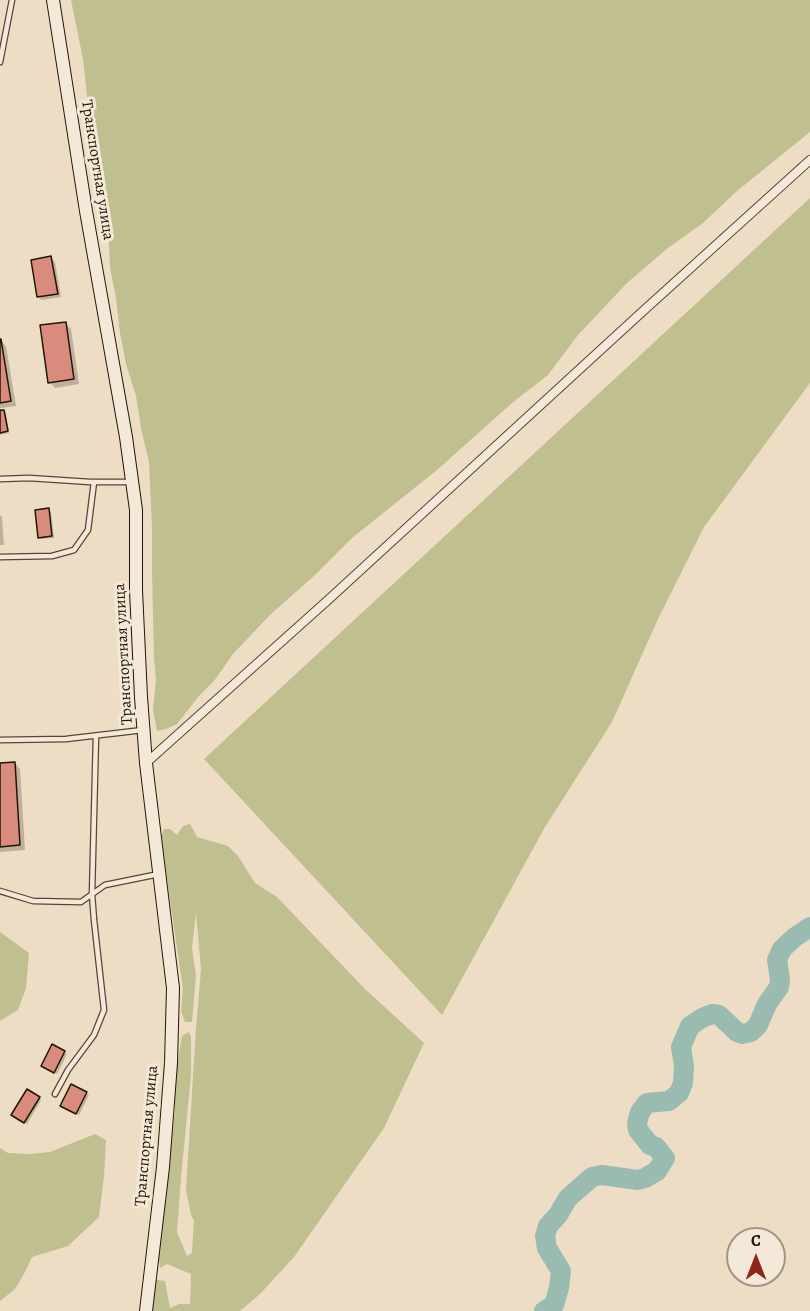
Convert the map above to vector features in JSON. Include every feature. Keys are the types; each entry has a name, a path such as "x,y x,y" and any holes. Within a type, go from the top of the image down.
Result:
{"main road":[{"name":"Транспортная улица","path":"53,0 87,221 133,482 136,510 136,590 143,730 173,988 171,1063 163,1167 146,1311"}],"street":[{"path":"146,764 810,160"}],"lane":[{"path":"0,62 12,0"},
{"path":"0,479 29,477 94,482 133,482"},
{"path":"0,557 52,556 74,550 88,530 94,482"},
{"path":"0,740 66,739 143,730"},
{"path":"55,1094 68,1070 94,1035 104,1010 92,894 96,736"},
{"path":"0,891 33,901 81,902 105,885 159,874"}],"shaded area":[{"path":"71,0 810,0 810,132 737,191 703,223 668,248 627,283 578,335 548,375 512,403 437,470 352,538 271,614 233,654 214,681 177,724 157,731 153,710 156,680 149,462 120,333 110,267 107,203 101,168 91,132 83,59"},
{"path":"810,198 810,383 704,527 658,619 612,722 545,827 442,1015 204,759"},
{"path":"190,824 197,837 228,846 238,856 255,883 277,897 365,989 424,1043 384,1128 294,1257 260,1294 240,1311 153,1311 153,1286 156,1280 165,1281 170,1308 179,1304 190,1304 191,1274 167,1264 160,1268 158,1250 175,1111 175,1078 182,1036 189,1032 191,1075 177,1232 187,1256 192,1253 194,1221 186,1190 201,969 196,913 192,948 196,976 192,1022 185,1022 181,1011 183,989 161,838 164,829 170,829 177,835 183,826"},
{"path":"0,932 29,953 26,988 18,1010 0,1021"},
{"path":"95,1134 106,1140 99,1217 68,1246 32,1257 15,1289 0,1301 0,1148 8,1153 50,1152"}],"building":[{"path":"51,256 58,294 37,297 31,260"},
{"path":"66,322 74,379 48,383 40,325"},
{"path":"0,339 11,401 0,403"},
{"path":"0,410 4,410 8,431 0,433"},
{"path":"49,508 52,536 38,538 35,510"},
{"path":"15,762 20,845 0,847 0,763"},
{"path":"52,1044 65,1051 54,1073 41,1066"},
{"path":"71,1084 87,1092 76,1114 60,1106"},
{"path":"27,1089 40,1097 24,1123 11,1115"}],"waterway":[{"path":"544,1311 554,1305 561,1271 547,1248 545,1236 548,1226 568,1198 592,1177 602,1175 638,1180 657,1171 665,1158 656,1147 650,1145 638,1130 637,1123 640,1112 647,1103 669,1101 679,1093 683,1083 684,1066 681,1047 690,1026 712,1014 719,1015 737,1032 742,1034 751,1032 758,1025 767,1004 779,987 777,960 782,949 810,927"}]}
